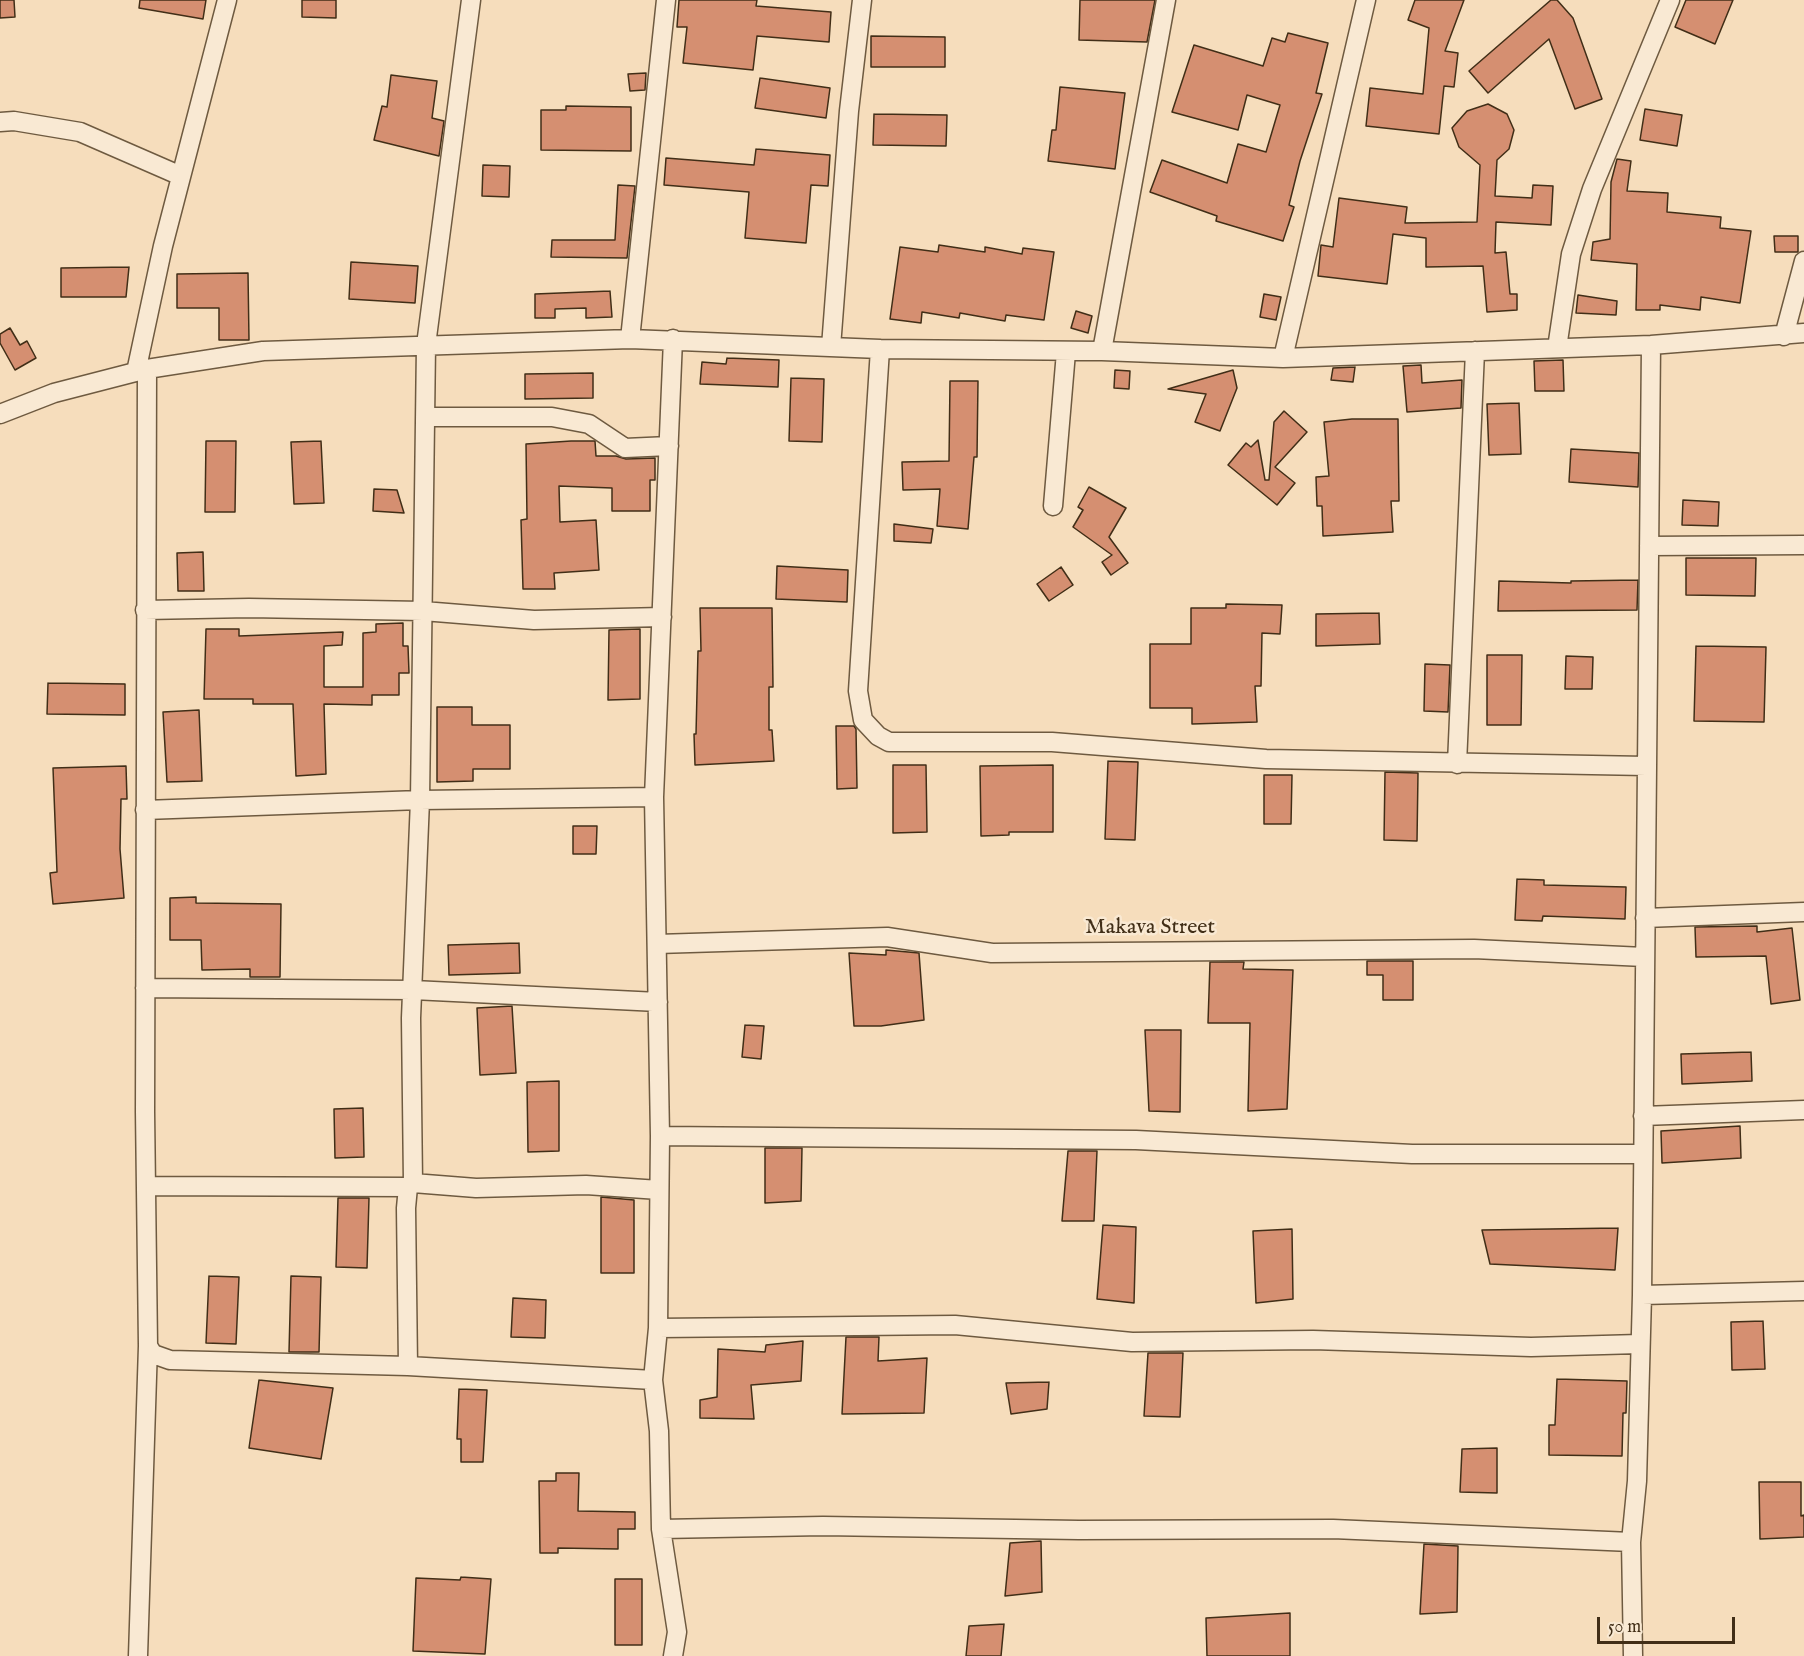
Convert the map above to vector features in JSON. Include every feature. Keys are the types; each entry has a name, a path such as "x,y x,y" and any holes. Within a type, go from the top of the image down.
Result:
{"street":[{"path":"138,1656 148,1346 142,371 181,176 227,0"},
{"path":"408,1366 406,1208 410,1185 413,990 420,800 426,345 471,0"},
{"path":"630,339 666,0"},
{"path":"831,347 849,111 862,0"},
{"path":"1102,351 1166,0"},
{"path":"1283,358 1366,0"},
{"path":"1557,348 1574,243 1592,189 1670,0"},
{"path":"0,122 14,121 80,132 181,176"},
{"path":"1784,336 1804,261"},
{"path":"0,414 54,393 142,371 263,351 673,339 880,350 1102,351 1283,358 1651,345 1804,333"},
{"path":"673,339 654,797 660,1136 658,1328 653,1380 659,1431 661,1529 677,1632 673,1656"},
{"path":"1633,1656 1631,1542 1637,1481 1642,1295 1641,1154 1651,345"},
{"path":"880,350 858,691 863,720 878,736 889,742 1052,742 1266,759 1646,766"},
{"path":"1457,764 1475,351"},
{"path":"1053,506 1066,352"},
{"path":"425,417 552,417 589,424 625,448 669,446"},
{"path":"1650,546 1804,545"},
{"path":"145,610 249,608 423,611 534,620 662,617"},
{"path":"145,810 420,800 654,797"},
{"path":"1645,918 1804,912"},
{"name":"Makava Street","path":"657,944 887,937 992,953 1474,949 1644,957"},
{"path":"146,988 413,990 658,1002"},
{"path":"1643,1116 1804,1110"},
{"path":"660,1136 1136,1140 1412,1154 1641,1154"},
{"path":"146,1186 410,1185 476,1188 586,1185 659,1190"},
{"path":"1642,1295 1804,1291"},
{"path":"658,1328 955,1325 1132,1342 1313,1340 1531,1347 1639,1344"},
{"path":"148,1346 153,1354 170,1360 408,1366 653,1380"},
{"path":"661,1529 823,1526 1079,1530 1333,1529 1631,1542"}],"building":[{"path":"0,0 14,0 15,17 0,18"},
{"path":"140,0 206,0 203,19 139,8"},
{"path":"302,0 336,0 336,18 302,17"},
{"path":"679,0 757,0 756,6 831,12 829,42 757,36 753,70 683,63 687,27 677,27"},
{"path":"1080,0 1155,0 1147,42 1079,40"},
{"path":"1415,0 1464,0 1445,51 1458,53 1454,87 1444,86 1439,134 1366,126 1370,88 1423,94 1429,28 1408,20"},
{"path":"1551,0 1557,0 1573,18 1602,99 1575,109 1549,39 1488,93 1469,71"},
{"path":"1686,0 1733,0 1715,44 1675,27"},
{"path":"1288,33 1328,43 1316,93 1322,94 1300,161 1289,205 1294,207 1283,241 1216,221 1217,216 1150,192 1162,160 1227,183 1238,144 1266,152 1280,105 1247,95 1238,130 1172,112 1194,45 1263,66 1272,38 1285,42"},
{"path":"871,36 945,37 945,67 871,67"},
{"path":"646,73 645,90 630,91 628,74"},
{"path":"391,75 437,81 432,118 444,121 439,156 374,140 382,106 387,107"},
{"path":"760,78 830,88 826,118 755,108"},
{"path":"1060,87 1125,93 1115,169 1048,161 1052,130 1056,130"},
{"path":"1488,104 1507,114 1514,130 1509,149 1497,160 1495,196 1532,198 1533,185 1553,186 1551,225 1496,222 1495,253 1506,252 1510,294 1517,294 1517,310 1487,312 1483,266 1426,267 1426,238 1393,234 1387,284 1318,276 1321,245 1333,247 1339,198 1407,207 1405,223 1477,222 1480,165 1459,147 1452,128 1467,111"},
{"path":"566,106 631,107 631,151 541,150 541,110 566,110"},
{"path":"1645,109 1682,115 1677,146 1640,140"},
{"path":"874,114 947,115 946,146 873,145"},
{"path":"756,149 830,155 828,186 811,185 806,243 745,238 749,192 664,185 666,158 754,165"},
{"path":"1617,159 1631,161 1627,191 1668,193 1667,212 1721,217 1720,228 1751,231 1740,303 1701,297 1700,310 1660,305 1660,310 1636,310 1637,264 1591,260 1593,242 1610,239 1611,182"},
{"path":"483,165 510,166 509,197 482,196"},
{"path":"618,185 635,186 627,258 551,257 552,240 615,240"},
{"path":"1774,236 1798,236 1798,252 1775,252"},
{"path":"939,245 985,252 985,247 1022,254 1023,248 1054,252 1044,320 1006,315 1005,321 960,313 959,318 922,312 921,323 890,319 900,247 938,252"},
{"path":"351,262 418,266 415,303 349,299"},
{"path":"129,267 126,297 61,297 61,268"},
{"path":"248,273 249,340 219,340 219,308 177,308 177,274"},
{"path":"610,291 612,317 586,318 586,308 555,309 555,318 535,318 535,294"},
{"path":"1264,294 1281,297 1276,320 1260,317"},
{"path":"1578,295 1617,301 1616,315 1576,313"},
{"path":"1076,311 1092,316 1088,333 1071,328"},
{"path":"10,328 20,345 27,341 36,358 15,370 0,343 0,334"},
{"path":"727,358 779,360 778,387 700,384 702,362 726,364"},
{"path":"1563,360 1564,391 1535,391 1534,361"},
{"path":"1421,365 1422,383 1462,380 1461,408 1407,412 1403,366"},
{"path":"1355,367 1353,382 1331,380 1333,368"},
{"path":"1115,370 1130,371 1129,389 1114,388"},
{"path":"1233,370 1237,388 1220,431 1195,422 1206,394 1168,389"},
{"path":"593,373 593,398 525,399 525,374"},
{"path":"791,378 824,379 822,442 789,441"},
{"path":"950,381 978,381 977,457 974,457 968,529 937,526 940,489 903,490 902,462 949,461"},
{"path":"1519,403 1521,454 1489,455 1487,404"},
{"path":"1284,411 1307,432 1275,467 1295,483 1277,505 1228,465 1246,443 1251,447 1258,440 1265,480 1269,480 1274,422"},
{"path":"1352,419 1398,419 1399,501 1391,501 1393,532 1323,536 1322,506 1317,506 1316,477 1329,476 1324,422"},
{"path":"206,441 236,441 235,512 205,512"},
{"path":"321,441 324,503 294,504 291,442"},
{"path":"595,441 596,456 616,456 626,459 655,458 655,480 650,480 650,511 612,511 612,488 559,486 560,522 596,520 599,570 554,573 555,589 523,589 521,520 527,519 526,444"},
{"path":"1571,449 1639,453 1638,487 1569,482"},
{"path":"1089,487 1126,508 1109,537 1128,563 1111,575 1102,562 1112,555 1073,527 1083,510 1078,507"},
{"path":"374,489 397,490 404,513 373,511"},
{"path":"1683,500 1719,502 1718,526 1682,525"},
{"path":"894,524 933,529 931,543 894,541"},
{"path":"203,552 204,591 178,591 177,553"},
{"path":"1686,558 1756,558 1755,596 1686,595"},
{"path":"777,566 848,570 847,602 776,599"},
{"path":"1061,567 1073,585 1049,601 1037,584"},
{"path":"1638,580 1637,610 1498,611 1499,581 1571,583 1571,581"},
{"path":"1226,604 1282,605 1280,634 1262,633 1261,686 1255,686 1257,722 1192,724 1192,708 1150,708 1150,644 1191,644 1191,608 1226,608"},
{"path":"700,608 772,608 773,687 769,687 769,730 772,730 774,761 695,765 694,734 696,734 698,651 701,651"},
{"path":"1379,613 1380,644 1316,646 1316,614"},
{"path":"403,623 403,646 408,646 409,673 399,673 399,695 372,695 372,705 324,704 326,774 296,776 293,704 253,704 253,699 204,699 206,629 239,629 239,636 343,632 342,645 324,646 324,687 363,687 363,633 376,632 376,624"},
{"path":"640,629 640,699 608,700 609,630"},
{"path":"1696,646 1766,647 1764,722 1694,721"},
{"path":"1487,655 1522,655 1521,725 1487,725"},
{"path":"1566,656 1593,657 1592,689 1565,689"},
{"path":"1425,664 1450,665 1448,712 1424,711"},
{"path":"48,683 125,684 125,715 47,714"},
{"path":"437,707 472,707 472,725 510,725 510,769 473,769 473,781 437,782"},
{"path":"199,710 202,781 167,782 163,712"},
{"path":"836,726 854,726 856,729 857,788 837,789"},
{"path":"1108,761 1138,762 1135,840 1105,839"},
{"path":"893,765 926,765 927,832 893,833"},
{"path":"1053,765 1053,832 1009,832 1009,835 981,836 980,766"},
{"path":"126,766 127,799 121,799 120,849 124,898 53,904 50,873 57,872 53,768"},
{"path":"1385,772 1418,773 1417,841 1384,840"},
{"path":"1264,775 1292,775 1291,824 1264,824"},
{"path":"573,826 597,826 596,854 573,854"},
{"path":"1517,879 1544,880 1544,885 1626,887 1625,919 1543,916 1542,921 1515,920"},
{"path":"196,897 196,903 281,904 280,977 250,977 250,969 202,970 201,940 170,940 170,898"},
{"path":"1757,926 1757,932 1792,928 1800,1000 1771,1004 1766,956 1696,957 1695,927"},
{"path":"519,943 520,973 449,975 448,945"},
{"path":"886,950 919,953 924,1020 881,1026 854,1026 849,953 886,955"},
{"path":"1367,961 1413,961 1413,1000 1383,1000 1383,975 1367,975"},
{"path":"1210,962 1244,962 1243,969 1293,970 1287,1109 1248,1111 1250,1023 1208,1023"},
{"path":"512,1006 516,1073 480,1075 477,1008"},
{"path":"745,1025 764,1026 761,1059 742,1057"},
{"path":"1145,1030 1181,1030 1180,1112 1149,1111"},
{"path":"1751,1052 1752,1081 1682,1084 1681,1054"},
{"path":"559,1081 559,1151 528,1152 527,1082"},
{"path":"363,1108 364,1157 335,1158 334,1109"},
{"path":"1740,1126 1741,1158 1662,1163 1661,1131"},
{"path":"765,1148 802,1148 801,1201 765,1203"},
{"path":"1068,1151 1097,1151 1094,1221 1062,1221"},
{"path":"601,1197 634,1200 634,1273 601,1273"},
{"path":"338,1198 369,1198 367,1268 336,1267"},
{"path":"1103,1225 1136,1227 1134,1303 1097,1299"},
{"path":"1618,1228 1615,1270 1490,1264 1482,1230"},
{"path":"1292,1229 1293,1299 1256,1303 1253,1231"},
{"path":"209,1276 239,1277 236,1344 206,1343"},
{"path":"291,1276 321,1277 319,1352 289,1352"},
{"path":"513,1298 546,1300 545,1338 511,1337"},
{"path":"1763,1321 1765,1369 1732,1370 1731,1322"},
{"path":"846,1337 879,1337 878,1361 927,1358 924,1413 842,1414"},
{"path":"803,1341 801,1381 751,1385 754,1419 700,1418 700,1400 717,1397 718,1349 765,1352 766,1345"},
{"path":"1148,1353 1183,1353 1180,1417 1144,1416"},
{"path":"1557,1379 1627,1381 1626,1413 1623,1413 1622,1456 1549,1455 1549,1425 1555,1425"},
{"path":"259,1380 333,1388 321,1459 249,1448"},
{"path":"1049,1382 1047,1409 1011,1414 1006,1383"},
{"path":"459,1389 487,1390 483,1462 461,1462 461,1439 457,1439"},
{"path":"1497,1448 1497,1493 1460,1492 1462,1449"},
{"path":"556,1473 579,1473 578,1511 635,1512 635,1529 618,1529 618,1549 558,1548 558,1553 540,1553 539,1481 556,1481"},
{"path":"1759,1482 1801,1482 1801,1516 1804,1515 1804,1537 1760,1539"},
{"path":"1041,1541 1042,1592 1005,1596 1010,1543"},
{"path":"1424,1544 1458,1546 1457,1612 1420,1614"},
{"path":"461,1577 491,1579 485,1654 413,1651 416,1578 460,1580"},
{"path":"615,1579 642,1579 642,1645 615,1645"},
{"path":"1290,1613 1290,1656 1207,1656 1206,1618"},
{"path":"1004,1624 1001,1656 966,1656 969,1626"}]}
